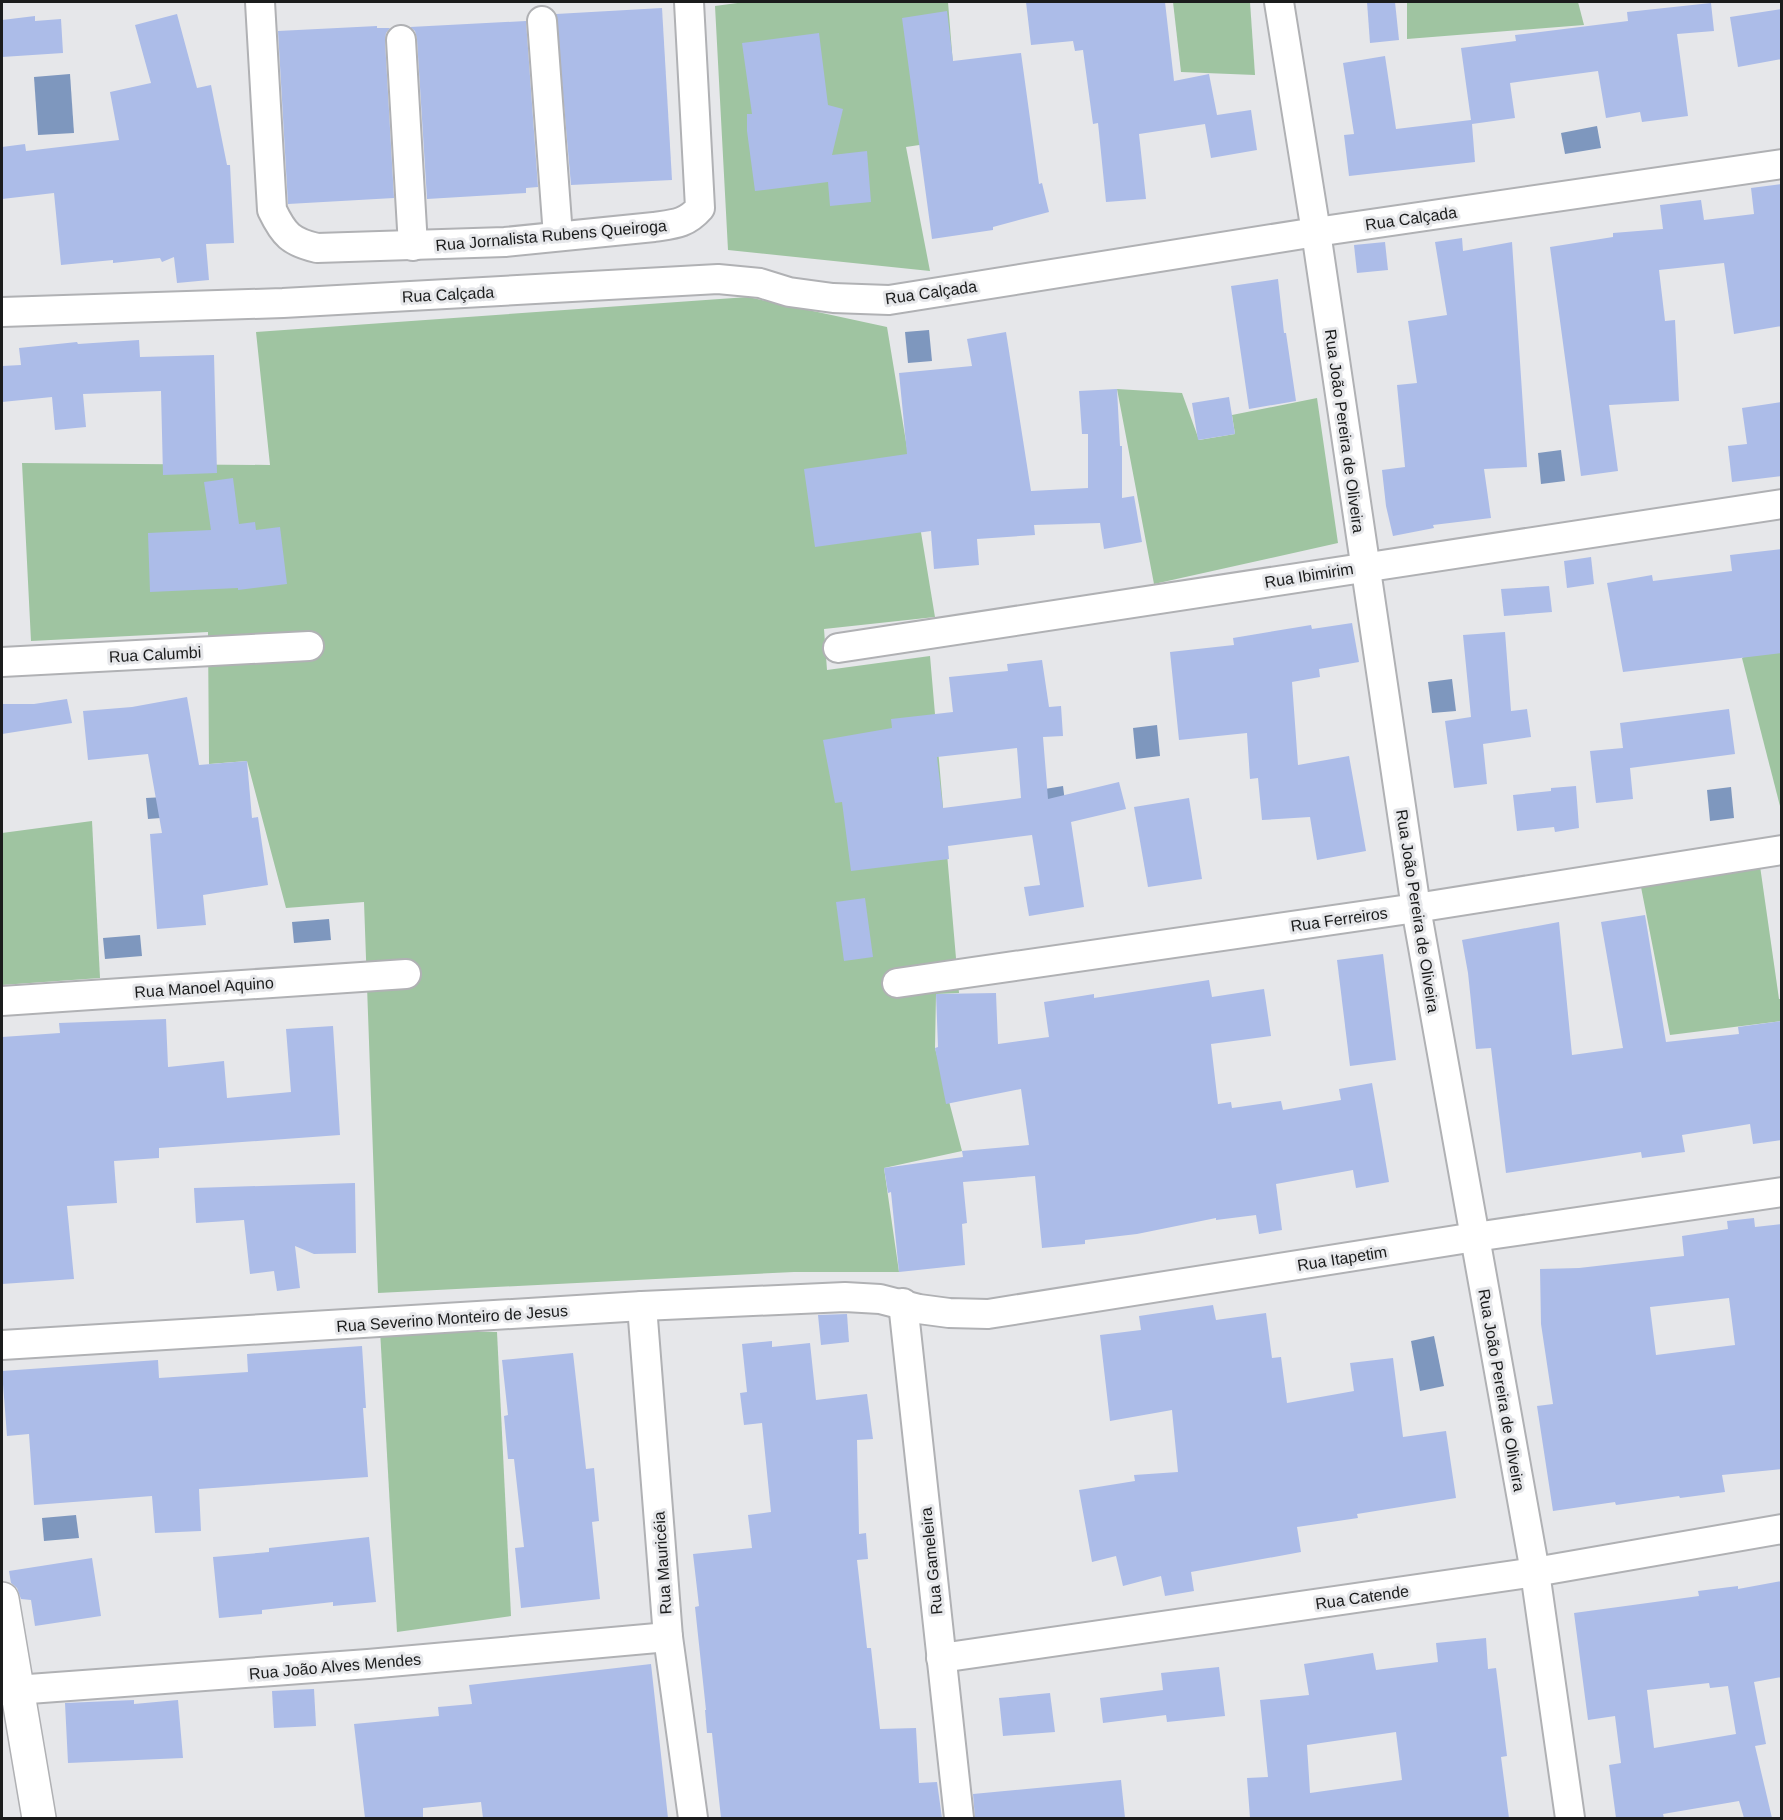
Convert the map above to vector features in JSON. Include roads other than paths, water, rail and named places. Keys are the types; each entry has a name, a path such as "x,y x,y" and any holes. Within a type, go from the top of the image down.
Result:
{"main road":[{"path":"2,1599 10,1690 39,1818"}],"street":[{"name":"Rua Jornalista Rubens Queiroga","path":"260,2 272,210 282,231 299,243 317,248 505,242 677,224 690,219 700,208 689,2"},
{"name":"Rua João Pereira de Oliveira","path":"1279,2 1316,232 1416,908 1535,1572 1570,1818"},
{"path":"542,21 558,236"},
{"path":"400,40 413,246"},
{"name":"Rua Calçada","path":"2,312 283,303 718,279 760,283 789,292 833,298 890,300 1316,232 1782,164"},
{"name":"Rua Ibimirim","path":"838,648 1782,504"},
{"name":"Rua Calumbi","path":"2,662 309,646"},
{"name":"Rua Ferreiros","path":"897,983 1416,908 1782,850"},
{"name":"Rua Manoel Aquino","path":"2,1001 406,974"},
{"name":"Rua Itapetim","path":"903,1303 920,1309 949,1313 988,1314 1475,1237 1782,1192"},
{"name":"Rua Severino Monteiro de Jesus","path":"2,1345 642,1306 845,1297 903,1303"},
{"name":"Rua Gameleira","path":"903,1303 958,1818"},
{"name":"Rua Mauricéia","path":"642,1306 668,1637 693,1818"},
{"name":"Rua Catende","path":"941,1659 1535,1572 1782,1529"},
{"name":"Rua João Alves Mendes","path":"10,1690 368,1664 668,1637"}],"water":[{"path":"70,74 74,133 38,135 34,77"},
{"path":"1597,126 1601,148 1565,154 1561,133"},
{"path":"929,330 932,361 908,363 905,332"},
{"path":"1561,450 1565,481 1541,484 1538,453"},
{"path":"1452,679 1456,711 1432,713 1428,682"},
{"path":"1157,725 1160,756 1136,759 1133,728"},
{"path":"1063,786 1067,818 1043,821 1039,790"},
{"path":"1731,787 1734,818 1710,821 1707,790"},
{"path":"183,796 185,816 148,819 146,798"},
{"path":"329,919 331,940 294,943 292,922"},
{"path":"140,935 142,956 105,959 103,938"},
{"path":"1434,1336 1444,1386 1420,1391 1411,1341"},
{"path":"76,1515 79,1538 44,1541 42,1518"}]}
